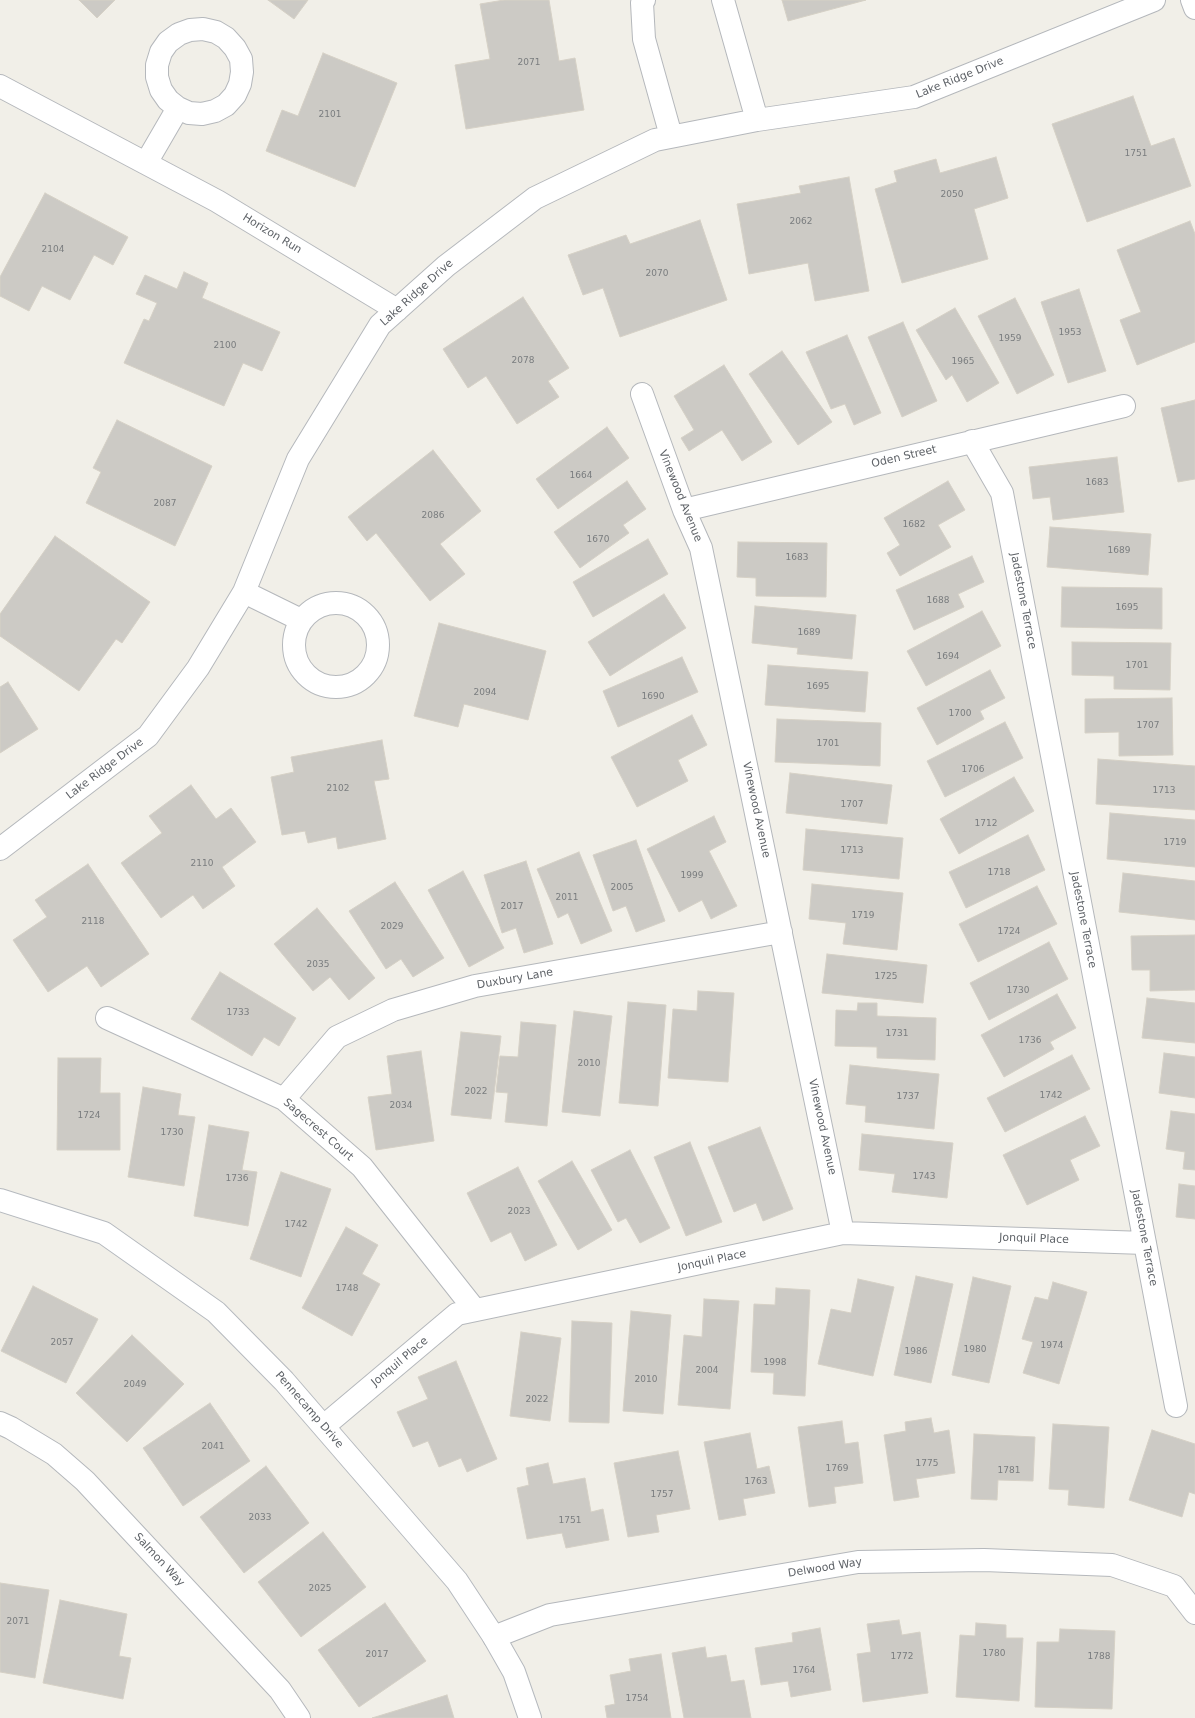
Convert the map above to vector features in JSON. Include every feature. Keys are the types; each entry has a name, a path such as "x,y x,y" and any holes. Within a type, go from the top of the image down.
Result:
{"street":[{"path":"644,0 642,3 644,38 672,136"},
{"path":"723,0 757,120"},
{"name":"Lake Ridge Drive","path":"0,849 148,736 198,668 244,592 298,458 380,325 446,266 535,198 656,140 757,120 914,97 1154,0"},
{"path":"1192,0 1195,8"},
{"name":"Horizon Run","path":"0,86 217,201 397,310"},
{"path":"146,163 178,108"},
{"name":"Vinewood Avenue","path":"642,394 684,510 701,548 844,1233"},
{"name":"Oden Street","path":"684,510 1124,406"},
{"name":"Jadestone Terrace","path":"972,441 1002,493 1176,1406"},
{"path":"244,592 301,620"},
{"name":"Duxbury Lane","path":"284,1099 337,1037 392,1010 475,986 781,932"},
{"name":"Sagecrest Court","path":"107,1018 284,1099 362,1167 475,1310"},
{"name":"Pennecamp Drive","path":"0,1200 104,1233 216,1312 284,1381 458,1581 514,1672 530,1718"},
{"name":"Jonquil Place","path":"324,1426 458,1314 475,1310 844,1233 1145,1242"},
{"name":"Salmon Way","path":"0,1423 54,1454 85,1481 280,1690 299,1718"},
{"name":"Delwood Way","path":"494,1638 550,1615 858,1562 984,1560 1112,1565 1174,1586 1195,1613"}],"building":[{"path":"79,0 115,0 97,18"},
{"path":"268,0 308,0 294,19"},
{"path":"504,0 549,0 559,61 575,58 584,110 466,129 455,65 490,59 480,4"},
{"path":"782,0 866,0 788,21"},
{"path":"323,53 397,83 355,187 266,151 282,110 298,116"},
{"path":"1133,96 1151,146 1174,138 1191,186 1087,222 1052,124"},
{"path":"996,157 1008,198 974,209 988,259 902,283 875,189 897,182 894,171 936,159 940,173"},
{"path":"849,177 869,291 815,301 808,263 749,274 737,204 801,193 799,186"},
{"path":"45,193 128,237 113,265 94,255 70,300 42,286 29,311 0,296 0,277"},
{"path":"700,220 727,300 620,337 603,288 583,295 568,255 626,235 630,244"},
{"path":"1190,221 1195,234 1195,342 1137,365 1120,320 1141,312 1117,250"},
{"path":"184,272 208,283 202,298 280,332 262,371 243,363 224,406 124,363 144,319 149,321 157,303 136,294 145,275 177,289"},
{"path":"1079,289 1106,371 1068,383 1041,302"},
{"path":"523,297 569,368 548,381 559,397 517,424 486,376 468,388 443,349"},
{"path":"1015,298 1054,375 1017,394 978,316"},
{"path":"955,308 999,383 967,402 952,375 946,380 916,330"},
{"path":"903,322 937,401 902,417 868,337"},
{"path":"847,335 881,413 854,425 845,404 831,409 806,352"},
{"path":"782,351 832,422 798,445 749,374"},
{"path":"724,365 772,442 742,461 722,430 689,451 681,438 694,430 674,396"},
{"path":"1195,400 1195,479 1178,482 1161,408"},
{"path":"117,420 212,466 175,546 86,503 101,472 93,468"},
{"path":"607,427 629,458 558,509 536,479"},
{"path":"433,450 481,511 440,544 465,574 430,601 376,533 367,541 348,517"},
{"path":"1117,457 1124,512 1053,520 1050,497 1033,499 1029,467"},
{"path":"627,481 646,509 623,525 629,533 580,568 554,532"},
{"path":"948,481 965,510 938,525 951,547 900,576 887,553 900,545 884,518"},
{"path":"1050,527 1151,534 1148,575 1047,567"},
{"path":"55,536 150,602 122,643 116,639 79,691 0,636 0,614"},
{"path":"648,539 668,574 593,617 573,582"},
{"path":"738,542 827,543 826,597 756,596 756,578 737,577"},
{"path":"972,556 984,582 958,594 964,607 914,630 896,590"},
{"path":"1062,587 1162,588 1162,629 1061,627"},
{"path":"664,594 686,628 610,676 588,642"},
{"path":"755,606 856,615 852,659 797,654 798,648 752,643"},
{"path":"982,611 1001,646 926,686 907,651"},
{"path":"439,623 546,651 528,720 464,704 458,727 414,716"},
{"path":"1072,642 1171,643 1170,690 1114,689 1114,676 1072,675"},
{"path":"682,657 698,692 618,727 603,691"},
{"path":"768,665 868,672 865,712 765,705"},
{"path":"990,670 1005,698 980,711 984,719 937,745 917,708"},
{"path":"8,682 38,729 0,753 0,687"},
{"path":"1172,698 1173,755 1119,756 1119,732 1085,733 1085,699"},
{"path":"692,715 707,745 678,760 688,781 637,807 611,757"},
{"path":"777,719 881,723 880,766 775,762"},
{"path":"1005,722 1023,758 945,797 927,761"},
{"path":"382,740 389,779 374,781 386,839 338,849 336,837 308,843 305,831 282,835 271,777 294,772 291,757"},
{"path":"1098,759 1195,766 1195,810 1096,804"},
{"path":"790,773 892,785 887,824 786,813"},
{"path":"1014,777 1034,811 959,854 940,819"},
{"path":"191,785 216,819 231,808 256,842 222,867 235,886 203,909 193,895 161,918 121,863 162,833 149,816"},
{"path":"1110,813 1195,820 1195,867 1107,859"},
{"path":"714,816 726,842 709,851 737,906 711,919 702,900 679,912 647,849"},
{"path":"806,829 903,838 899,879 803,870"},
{"path":"1028,835 1045,870 966,908 949,872"},
{"path":"636,840 665,921 636,932 626,906 613,911 593,855"},
{"path":"579,852 612,931 581,944 568,913 558,918 537,869"},
{"path":"526,861 553,944 524,953 516,928 502,933 484,875"},
{"path":"88,864 149,954 101,987 87,966 48,992 13,940 47,917 35,900"},
{"path":"463,871 504,948 469,967 428,890"},
{"path":"1123,873 1195,881 1195,920 1119,912"},
{"path":"395,882 444,958 413,977 401,959 386,969 349,911"},
{"path":"812,884 903,893 897,950 843,944 846,923 809,919"},
{"path":"1037,886 1057,924 978,962 959,924"},
{"path":"317,908 375,978 349,1000 330,977 313,991 274,944"},
{"path":"1195,935 1195,990 1150,991 1150,970 1132,970 1131,936"},
{"path":"1049,942 1068,979 989,1020 970,983"},
{"path":"827,954 927,965 923,1003 822,993"},
{"path":"220,972 296,1018 279,1046 264,1037 252,1056 191,1019"},
{"path":"698,991 734,993 728,1082 668,1078 673,1009 697,1011"},
{"path":"1057,994 1076,1028 1050,1042 1054,1049 1004,1077 981,1035"},
{"path":"1147,998 1195,1003 1195,1043 1142,1038"},
{"path":"628,1002 666,1005 658,1106 619,1103"},
{"path":"858,1003 877,1003 877,1016 936,1018 935,1060 877,1058 877,1047 835,1046 836,1010 857,1011"},
{"path":"574,1011 612,1016 600,1116 562,1112"},
{"path":"521,1022 556,1025 547,1126 505,1122 508,1093 496,1092 500,1056 518,1057"},
{"path":"461,1032 501,1036 491,1119 451,1115"},
{"path":"421,1051 434,1141 376,1150 368,1097 392,1094 387,1056"},
{"path":"1164,1053 1195,1057 1195,1098 1159,1093"},
{"path":"1072,1055 1090,1089 1005,1132 987,1098"},
{"path":"58,1058 101,1058 100,1093 120,1093 120,1150 57,1150"},
{"path":"850,1065 939,1074 934,1129 865,1122 866,1106 846,1104"},
{"path":"143,1087 181,1094 178,1115 195,1117 184,1186 128,1177"},
{"path":"1171,1111 1195,1114 1195,1170 1183,1169 1185,1152 1166,1149"},
{"path":"1085,1116 1100,1146 1070,1160 1079,1180 1027,1205 1003,1155"},
{"path":"209,1125 249,1132 242,1170 257,1172 248,1226 194,1216"},
{"path":"760,1127 793,1209 763,1221 756,1203 734,1212 708,1147"},
{"path":"862,1134 953,1143 947,1198 892,1192 895,1174 859,1170"},
{"path":"690,1142 722,1222 686,1236 654,1157"},
{"path":"630,1150 670,1228 640,1243 626,1218 618,1222 591,1170"},
{"path":"572,1161 612,1230 578,1250 538,1181"},
{"path":"518,1167 557,1245 525,1261 511,1232 491,1242 467,1193"},
{"path":"281,1172 331,1189 301,1277 250,1259"},
{"path":"1179,1184 1195,1186 1195,1219 1176,1217"},
{"path":"346,1227 378,1245 362,1274 380,1284 352,1336 302,1308"},
{"path":"916,1276 953,1284 931,1383 894,1375"},
{"path":"973,1277 1011,1286 989,1383 952,1375"},
{"path":"858,1279 894,1287 873,1376 818,1364 831,1309 851,1313"},
{"path":"1053,1282 1087,1292 1059,1384 1023,1373 1033,1342 1022,1339 1035,1297 1048,1300"},
{"path":"33,1286 98,1319 66,1383 1,1351"},
{"path":"776,1288 810,1290 805,1396 773,1394 774,1373 751,1372 754,1304 775,1305"},
{"path":"704,1299 739,1301 730,1409 678,1405 684,1335 702,1337"},
{"path":"631,1311 671,1315 663,1414 623,1411"},
{"path":"572,1321 612,1323 609,1423 569,1422"},
{"path":"521,1332 561,1338 550,1421 510,1416"},
{"path":"132,1335 184,1384 127,1442 76,1393"},
{"path":"456,1361 497,1459 467,1472 461,1458 439,1467 428,1441 413,1447 397,1412 428,1399 418,1377"},
{"path":"210,1403 250,1461 183,1506 143,1448"},
{"path":"931,1418 934,1433 949,1430 955,1473 916,1479 919,1497 894,1501 884,1435 906,1431 905,1422"},
{"path":"842,1421 845,1444 858,1442 863,1483 834,1487 836,1503 809,1507 798,1427"},
{"path":"1053,1424 1109,1427 1104,1508 1068,1505 1069,1490 1049,1489"},
{"path":"1152,1430 1195,1444 1195,1494 1189,1492 1182,1517 1129,1500"},
{"path":"750,1433 757,1469 769,1466 775,1493 743,1499 746,1515 719,1520 704,1442"},
{"path":"974,1434 1035,1437 1033,1481 998,1480 997,1500 971,1499"},
{"path":"678,1451 690,1509 656,1515 659,1532 628,1537 614,1463"},
{"path":"548,1463 553,1484 585,1478 591,1512 603,1509 609,1540 566,1548 562,1533 527,1539 517,1488 529,1485 526,1468"},
{"path":"266,1466 309,1523 244,1573 200,1517"},
{"path":"323,1532 366,1587 301,1637 258,1582"},
{"path":"0,1583 49,1590 35,1678 0,1672"},
{"path":"60,1600 127,1614 119,1656 131,1658 123,1699 43,1683"},
{"path":"385,1603 426,1661 359,1707 318,1650"},
{"path":"899,1620 902,1635 920,1632 928,1693 863,1702 857,1654 871,1652 867,1624"},
{"path":"976,1623 1006,1625 1006,1638 1023,1638 1019,1701 956,1697 960,1635 975,1636"},
{"path":"820,1628 831,1690 791,1697 788,1681 761,1685 755,1648 793,1642 792,1633"},
{"path":"1060,1629 1115,1631 1112,1709 1035,1707 1037,1642 1059,1642"},
{"path":"705,1647 707,1658 726,1655 731,1682 744,1680 751,1718 684,1718 672,1653"},
{"path":"661,1654 671,1718 607,1718 605,1706 615,1704 610,1675 631,1671 629,1659"},
{"path":"447,1695 454,1718 372,1718"}]}
